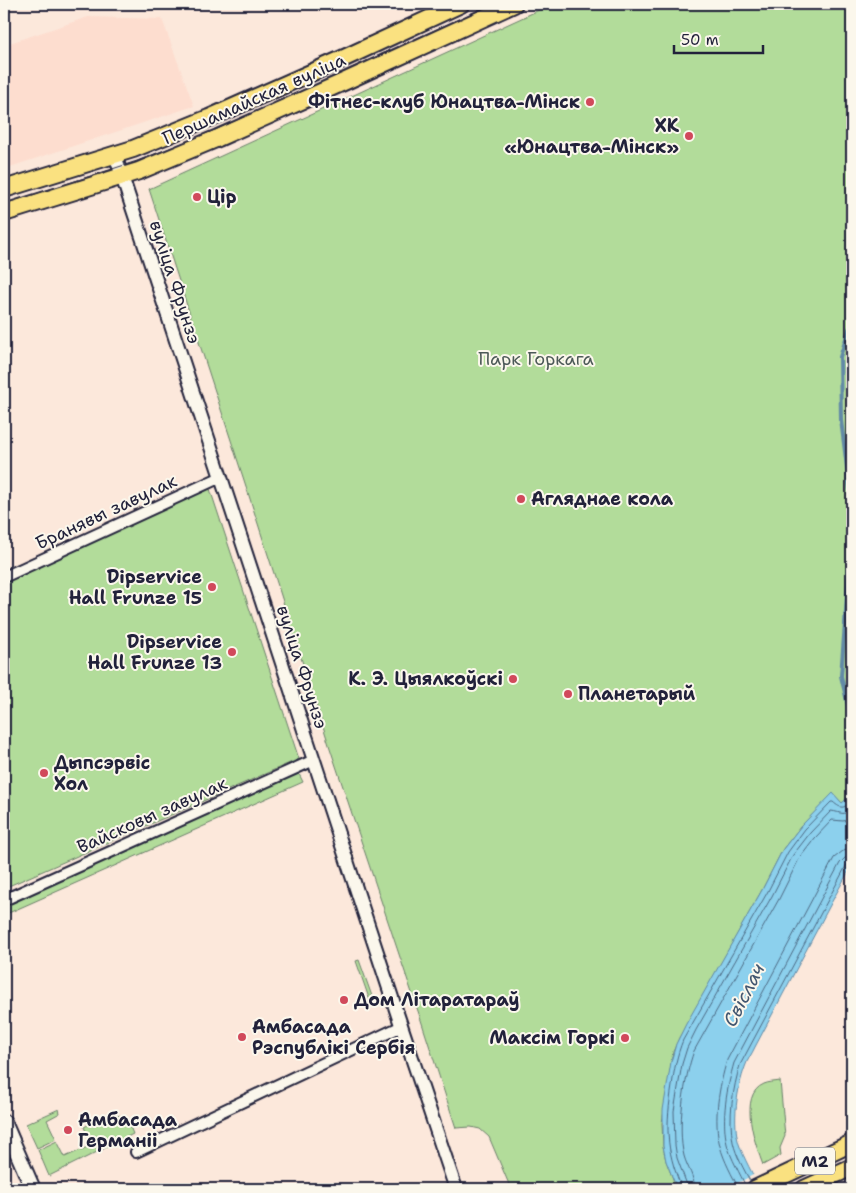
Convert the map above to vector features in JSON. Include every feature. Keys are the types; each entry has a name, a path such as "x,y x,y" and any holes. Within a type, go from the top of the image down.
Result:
{"main road":[{"name":"Першамайская вуліца","path":"4,189 133,149 209,118 461,4"},
{"name":"Першамайская вуліца","path":"4,213 140,171 218,138 514,4"},
{"path":"4,1122 33,1189"},
{"name":"М2","path":"755,1189 852,1143"},
{"name":"М2","path":"804,1189 852,1166"}],"street":[{"name":"вуліца Фрунзэ","path":"115,155 456,1189"},
{"name":"Бранявы завулак","path":"4,577 221,477"},
{"name":"Вайсковы завулак","path":"4,900 314,760"},
{"path":"136,1152 402,1026"}],"shaded area":[{"path":"88,17 162,19 194,106 4,169 4,45"}],"green space":[{"name":"Парк Горкага","path":"552,4 852,4 852,794 842,803 833,794 801,826 783,849 679,1038 673,1052 662,1123 666,1161 677,1189 511,1189 489,1137 480,1129 471,1127 456,1128 330,748 149,189"},
{"path":"208,483 299,759 4,888 4,581"},
{"path":"297,770 303,782 4,915 4,902"},
{"path":"359,960 373,999 370,1001 356,961"},
{"path":"780,1081 785,1136 780,1148 781,1155 763,1165 753,1134 750,1109 751,1099 756,1090 764,1084"},
{"path":"59,1109 60,1113 47,1120 56,1139 37,1148 26,1124"},
{"path":"109,1114 126,1117 133,1134 49,1176 38,1150 57,1141 65,1157 92,1145 84,1127"}],"water":[{"name":"Свіслач","path":"833,793 842,803 852,794 852,865 747,1062 738,1095 737,1136 743,1155 760,1189 677,1189 666,1161 663,1146 663,1110 676,1044 783,849 801,826"}],"pier":[{"path":"755,1174 762,1189 726,1189"}],"waterway":[{"path":"852,325 840,357 841,420 852,507"},
{"path":"851,718 841,676 852,531"}],"tram line":[{"path":"4,204 137,161 215,130 492,4"}],"place":[{"name":"Фітнес-клуб Юнацтва-Мінск","path":"590,102"},
{"name":"ХК «Юнацтва-Мінск»","path":"689,136"},
{"name":"Цір","path":"197,197"},
{"name":"Агляднае кола","path":"521,499"},
{"name":"Dipservice Hall Frunze 15","path":"212,587"},
{"name":"Dipservice Hall Frunze 13","path":"232,652"},
{"name":"К. Э. Цыялкоўскі","path":"513,679"},
{"name":"Планетарый","path":"568,694"},
{"name":"Дыпсэрвіс Хол","path":"44,773"},
{"name":"Дом Літаратараў","path":"344,1000"},
{"name":"Амбасада Рэспублікі Сербія","path":"242,1037"},
{"name":"Максім Горкі","path":"625,1038"},
{"name":"Амбасада Германіі","path":"68,1130"}]}
